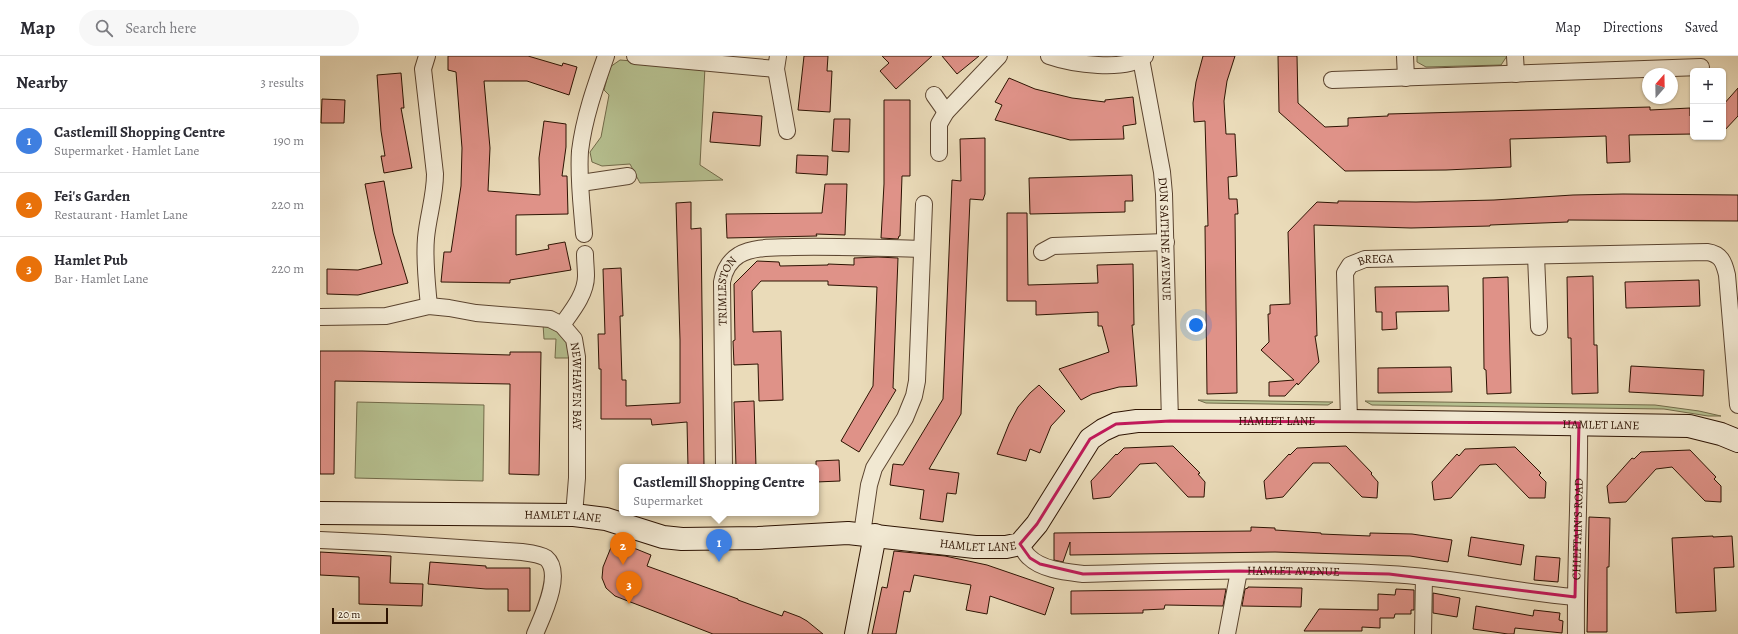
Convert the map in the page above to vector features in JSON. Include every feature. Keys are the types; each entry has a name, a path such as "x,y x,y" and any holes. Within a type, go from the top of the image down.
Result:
{"street":[{"path":"427,56 423,69 435,174 435,191 428,217 425,240 428,306"},
{"path":"584,234 580,152 586,119 606,56"},
{"path":"635,56 777,62 787,131"},
{"path":"939,153 939,124 946,112 999,56"},
{"path":"1049,56 1086,65 1130,63 1143,58"},
{"path":"1405,56 1406,78"},
{"path":"1515,56 1516,74"},
{"name":"DUN SAITHNE AVENUE","path":"1143,58 1162,172 1166,242 1170,420"},
{"path":"1332,80 1701,67"},
{"path":"934,95 946,112"},
{"path":"581,183 628,176"},
{"path":"856,634 869,534 868,492 874,468 905,418 914,396 917,381 921,249 924,204"},
{"path":"1042,252 1053,246 1166,242"},
{"name":"TRIMLESTON","path":"724,464 722,282 728,265 738,255 749,251 767,248 834,246 921,249"},
{"name":"BREGA","path":"1350,421 1345,272 1350,264 1365,259 1714,253 1720,257 1727,275 1738,405"},
{"path":"562,325 579,299 584,288 586,278 585,254"},
{"path":"1536,256 1539,327"},
{"name":"NEWHAVEN BAY","path":"320,317 386,316 428,306 476,313 550,319 562,325 574,339 577,357 577,478 574,515"},
{"name":"HAMLET LANE","path":"320,513 574,515 606,519 656,535 682,539 869,534 975,547 1006,547 1020,544 1037,524 1090,439 1103,430 1116,424 1170,420 1579,423 1688,426 1737,437"},
{"name":"CHIEFTAIN'S ROAD","path":"1576,634 1575,597 1580,490 1579,423"},
{"path":"320,540 522,552 544,557 550,562 553,570 553,581 547,605 535,634"},
{"name":"HAMLET AVENUE","path":"1020,544 1030,558 1040,564 1063,571 1083,574 1240,571 1389,574 1424,576 1575,597"},
{"path":"1227,634 1240,571"},
{"path":"1423,634 1424,576"}],"highlighted area":[{"path":"1170,421 1579,423 1575,597 1389,574 1239,571 1083,574 1040,564 1030,558 1020,544 1037,524 1090,439 1116,424"}],"green space":[{"path":"1417,56 1507,56 1501,65 1426,67 1417,62"},
{"path":"620,60 705,67 700,165 723,180 640,183 630,164 602,166 592,162 590,152 601,137 609,95 604,90 610,67"},
{"path":"543,324 555,326 569,344 569,358 555,358 556,339 544,339"},
{"path":"1198,400 1333,402 1328,405 1206,403"},
{"path":"1365,401 1655,405 1699,411 1721,416 1708,416 1664,409 1372,405"},
{"path":"357,402 484,405 483,481 355,478"}],"building":[{"path":"448,56 528,56 562,66 563,63 577,67 569,95 527,81 484,81 490,148 488,191 540,195 539,158 544,121 566,124 566,147 562,176 567,176 568,214 516,215 516,255 549,249 548,245 565,242 571,270 510,280 510,283 441,282 444,252 451,252 461,186 462,148 456,72 448,70"},
{"path":"804,56 828,56 827,71 832,71 830,112 798,110"},
{"path":"882,56 932,56 896,89 880,71 889,63"},
{"path":"942,56 979,56 957,74"},
{"path":"1203,56 1235,56 1227,81 1224,101 1226,134 1235,134 1237,176 1228,177 1229,199 1237,199 1238,214 1235,214 1237,393 1207,394 1205,226 1208,226 1205,121 1194,122 1193,103 1196,82"},
{"path":"1278,56 1297,56 1298,103 1325,127 1348,126 1348,118 1388,116 1388,114 1650,107 1650,110 1690,108 1690,134 1629,135 1630,162 1607,163 1606,136 1510,139 1511,167 1446,170 1345,171 1279,112"},
{"path":"401,73 404,108 401,108 412,168 384,173 381,156 385,156 381,131 377,75"},
{"path":"1009,78 1035,89 1072,98 1105,102 1105,100 1133,97 1136,124 1123,126 1124,139 1070,140 995,120 1002,105 995,102"},
{"path":"1738,88 1738,116 1726,129 1726,104 1726,102"},
{"path":"322,99 345,100 344,123 321,123"},
{"path":"884,100 910,100 910,176 902,176 900,236 898,239 881,238 884,184"},
{"path":"713,112 762,116 760,146 710,142"},
{"path":"834,119 850,119 849,152 832,151"},
{"path":"985,138 985,194 983,200 970,199 961,414 929,469 959,473 956,494 947,493 943,522 920,519 924,490 890,485 893,464 903,465 943,399 952,180 961,181 960,139"},
{"path":"797,155 828,156 827,175 796,173"},
{"path":"1132,175 1133,201 1125,201 1125,212 1030,214 1029,178"},
{"path":"384,181 393,233 408,283 358,295 327,294 327,269 358,270 382,264 365,184"},
{"path":"825,184 847,184 845,235 816,234 817,236 727,238 726,214 822,213"},
{"path":"1573,195 1738,195 1738,221 1568,220 1568,222 1490,226 1411,228 1314,225 1317,336 1315,336 1319,362 1298,385 1297,383 1285,396 1269,396 1269,382 1294,380 1261,350 1269,342 1268,314 1270,314 1270,305 1290,304 1288,232 1317,202 1338,203 1338,201 1416,202 1494,200"},
{"path":"691,202 691,229 701,228 704,464 688,464 687,422 652,425 651,419 601,419 601,369 599,369 598,334 605,334 603,269 621,268 623,316 620,316 622,380 626,380 626,406 680,403 680,340 676,203"},
{"path":"1007,213 1027,213 1028,285 1098,283 1097,265 1133,264 1134,325 1132,325 1137,386 1119,387 1092,394 1081,400 1059,369 1109,352 1102,326 1098,326 1098,312 1036,315 1036,301 1007,301"},
{"path":"854,258 898,258 893,388 896,390 859,452 841,441 873,386 877,287 828,285 828,281 761,281 752,291 753,332 781,331 783,400 759,401 758,364 734,365 734,284 757,261 779,262 780,266 828,264 854,265"},
{"path":"1593,276 1594,345 1597,345 1598,393 1572,394 1571,338 1568,338 1567,277"},
{"path":"1508,277 1511,393 1487,394 1486,370 1484,369 1483,278"},
{"path":"1699,280 1700,306 1626,308 1625,282"},
{"path":"1448,286 1449,311 1396,312 1397,329 1382,330 1382,312 1376,312 1375,287"},
{"path":"320,351 510,355 510,352 541,352 539,475 509,474 510,384 335,381 334,474 320,474"},
{"path":"1631,366 1704,370 1703,396 1629,392"},
{"path":"1451,367 1452,392 1378,393 1378,368"},
{"path":"1039,385 1065,411 1051,426 1040,453 1030,449 1026,461 997,454 1009,424 1018,407"},
{"path":"754,401 756,464 736,464 734,402"},
{"path":"1173,446 1200,473 1198,474 1205,482 1204,497 1188,497 1156,463 1140,464 1110,497 1093,499 1091,481 1116,454 1117,455 1124,448"},
{"path":"1346,446 1372,473 1371,474 1378,482 1377,498 1362,497 1329,463 1313,463 1283,497 1266,499 1264,481 1289,454 1290,455 1297,448"},
{"path":"1515,447 1541,473 1539,475 1546,482 1545,498 1529,498 1496,464 1480,465 1451,498 1434,500 1432,482 1457,454 1459,456 1465,449"},
{"path":"1690,450 1716,477 1714,479 1721,486 1721,502 1705,501 1672,467 1656,469 1626,502 1609,503 1607,486 1632,458 1634,459 1641,452"},
{"path":"839,460 840,481 819,482 819,464 816,464 816,461"},
{"path":"1589,517 1610,518 1609,567 1607,567 1607,632 1587,632"},
{"path":"1251,527 1275,528 1275,530 1321,534 1370,536 1370,533 1412,534 1452,540 1448,562 1410,556 1275,552 1070,555 1070,542 1063,562 1054,560 1054,533 1251,531"},
{"path":"1732,536 1734,567 1714,568 1716,611 1676,613 1672,538"},
{"path":"1471,537 1524,545 1521,565 1468,556"},
{"path":"614,540 651,555 647,566 782,616 784,611 800,617 823,634 713,634 615,596 606,588 602,578 603,567"},
{"path":"894,551 945,556 987,565 1054,588 1045,615 990,596 987,614 966,610 971,585 914,575 910,592 904,591 896,634 872,634 882,587 887,588"},
{"path":"320,552 391,556 390,583 423,584 422,606 359,604 359,577 320,575"},
{"path":"1536,556 1560,558 1558,582 1534,580"},
{"path":"430,562 486,566 486,568 530,568 530,611 508,611 508,589 486,589 428,584"},
{"path":"1248,587 1302,588 1301,607 1242,606 1245,589"},
{"path":"1226,589 1223,606 1165,605 1164,609 1143,610 1143,613 1071,614 1071,591"},
{"path":"1396,589 1414,590 1414,610 1411,610 1411,614 1395,614 1394,618 1380,618 1380,628 1362,627 1362,631 1304,631 1319,609 1378,610 1378,594 1395,595"},
{"path":"1433,593 1460,598 1457,617 1433,613"},
{"path":"1476,606 1533,616 1534,610 1560,613 1559,620 1563,621 1562,633 1515,628 1514,634 1508,634 1473,629"}],"place":[{"name":"Castlemill Shopping Centre","path":"719,562"},
{"name":"Fei's Garden","path":"623,565"},
{"name":"Hamlet Pub","path":"629,604"}]}
